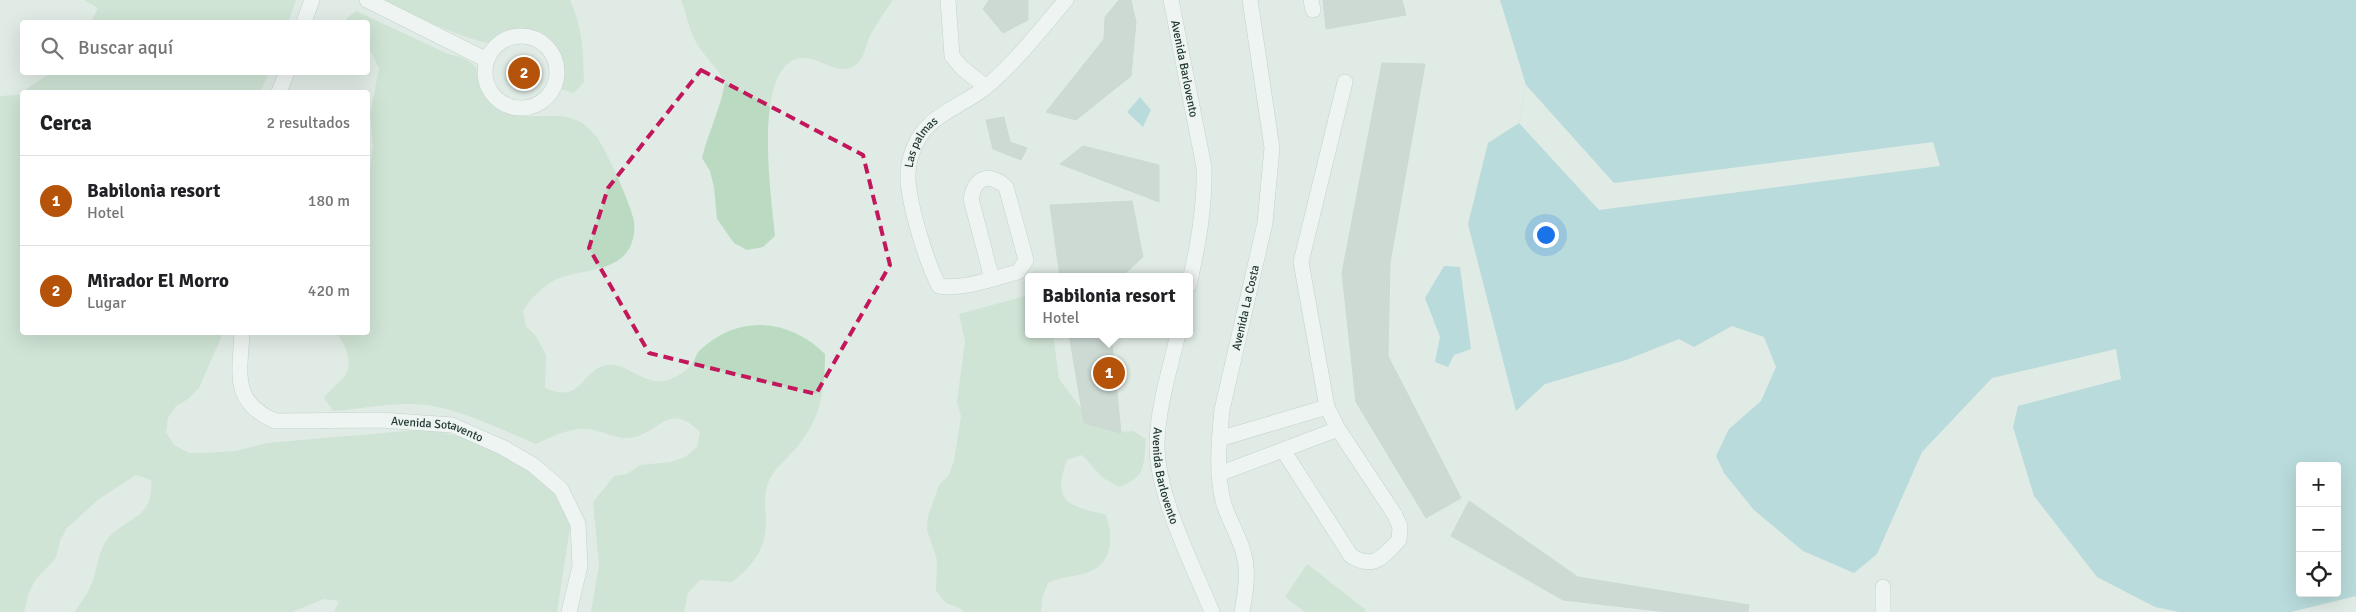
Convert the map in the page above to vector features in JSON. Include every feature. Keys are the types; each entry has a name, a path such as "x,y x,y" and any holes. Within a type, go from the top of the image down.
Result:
{"street":[{"path":"305,20 312,0"},
{"path":"367,0 487,60"},
{"path":"948,0 952,56 962,68 986,87"},
{"name":"Las palmas","path":"992,278 971,199 973,189 979,181 989,178 998,180 1006,187 1026,260 1018,272 951,288 939,286 932,272 918,226 908,180 910,160 916,142 929,125 986,87 1005,70 1066,0"},
{"name":"Avenida Barlovento","path":"1172,0 1204,167 1203,221 1192,273"},
{"name":"Avenida La Costa","path":"1242,612 1246,585 1244,555 1223,502 1219,474 1219,439 1222,410 1265,223 1272,148 1250,0"},
{"path":"515,36 536,39 549,48 557,65 554,86 546,98 534,106 527,108 511,106 501,102 490,90 485,71 487,60 494,49 502,42 515,36"},
{"path":"280,90 286,75"},
{"path":"1283,450 1351,556 1363,563 1378,561 1399,540 1400,527 1395,515 1338,429 1326,407 1301,262 1345,82"},
{"name":"Avenida Sotavento","path":"242,335 240,372 242,386 246,401 259,414 275,421 381,420 452,426 502,447 533,465 561,489 578,524 580,566 569,612"},
{"name":"Avenida Barlovento","path":"1177,338 1158,425 1158,462 1166,497 1212,612"},
{"path":"1219,439 1326,407"},
{"path":"1219,474 1338,429"},
{"path":"1883,587 1883,612"}],"highlighted area":[{"path":"701,70 863,155 890,265 816,394 649,353 589,248 608,188"}],"green space":[{"path":"84,0 296,0 289,20 92,20 98,8"},
{"path":"384,0 570,0 580,31 583,50 584,82 574,93 560,89 552,56 538,43 526,41 492,44 478,41 436,25"},
{"path":"681,0 893,0 870,36 863,56 851,68 836,68 815,60 800,58 785,67 775,84 770,109 768,137 775,236 763,247 747,250 734,243 717,219 714,187 710,171 702,158 721,101 725,82 694,39"},
{"path":"356,11 446,53 468,60 479,72 489,97 497,107 517,115 559,116 581,122 595,135 611,163 634,221 634,234 630,247 616,262 607,266 564,276 555,280 545,286 523,311 526,326 536,336 546,355 545,388 558,392 567,392 574,389 598,368 607,365 621,367 648,379 664,381 688,369 700,350 715,338 730,330 747,326 780,327 796,333 811,342 825,354 824,380 820,404 812,425 797,447 770,478 765,500 766,528 761,547 753,562 732,582 700,580 688,593 684,612 591,612 599,564 593,502 614,476 627,474 640,465 671,462 685,457 697,447 700,432 689,423 679,419 671,419 640,436 629,438 581,429 559,434 536,444 474,418 441,408 400,404 333,411 324,398 347,373 348,354 343,342 337,335 370,335 370,169 373,145 370,114 379,69 370,51 370,20 346,19"},
{"path":"47,75 268,75 261,90 25,90"},
{"path":"20,94 20,335 222,335 199,388 188,399 176,406 168,418 166,432 174,445 189,453 236,451 267,443 429,429 464,438 533,469 552,484 571,521 557,612 334,612 339,601 324,599 292,612 75,612 89,589 104,543 116,531 144,510 148,502 151,493 151,480 136,475 99,499 67,528 60,541 56,558 36,579 29,592 24,612 0,612 0,96"},
{"path":"1025,296 1025,338 1054,338 1059,379 1091,421 1119,432 1133,431 1146,439 1142,469 1135,479 1119,487 1103,478 1082,455 1067,460 1061,486 1063,494 1074,505 1106,515 1109,525 1110,545 1104,561 1098,567 1089,572 1048,583 1042,598 1041,612 964,612 960,608 946,603 936,591 937,560 927,530 928,516 939,485 949,475 954,461 961,416 957,402 965,341 959,314"},
{"path":"1307,564 1366,610 1364,612 1305,612 1285,597"}],"water":[{"path":"1500,0 2356,0 2356,596 2291,612 2179,612 2155,607 2097,577 2034,496 2013,427 2018,406 2121,379 2116,349 1992,378 1922,452 1877,554 1854,573 1803,551 1754,510 1724,473 1716,456 1729,429 1761,401 1776,367 1764,337 1732,326 1694,347 1679,339 1626,360 1545,384 1516,411 1468,224 1488,143 1519,123 1526,85"},
{"path":"1140,97 1151,110 1143,127 1127,112"},
{"path":"1444,266 1460,267 1471,349 1454,355 1448,367 1435,362 1440,337 1425,298"}],"pier":[{"path":"1526,85 1614,183 1933,142 1940,166 1599,210 1519,123"}],"building":[{"path":"989,0 1028,0 1028,20 1003,33 983,9"},
{"path":"1119,0 1131,0 1136,22 1131,76 1076,120 1046,112 1104,39 1105,17"},
{"path":"1323,0 1402,0 1406,15 1326,29"},
{"path":"1382,63 1425,64 1390,263 1388,356 1461,498 1426,518 1356,402 1342,273"},
{"path":"1004,117 1010,142 1027,148 1021,160 993,149 986,120"},
{"path":"1083,146 1159,165 1159,202 1060,164"},
{"path":"1132,201 1143,257 1125,273 1059,273 1050,205"},
{"path":"1070,338 1111,338 1121,433 1084,423"},
{"path":"1469,501 1578,577 1749,605 1748,612 1667,612 1563,600 1451,536"}],"place":[{"name":"Mirador El Morro","path":"524,73"},
{"name":"Babilonia resort","path":"1109,373"}]}
